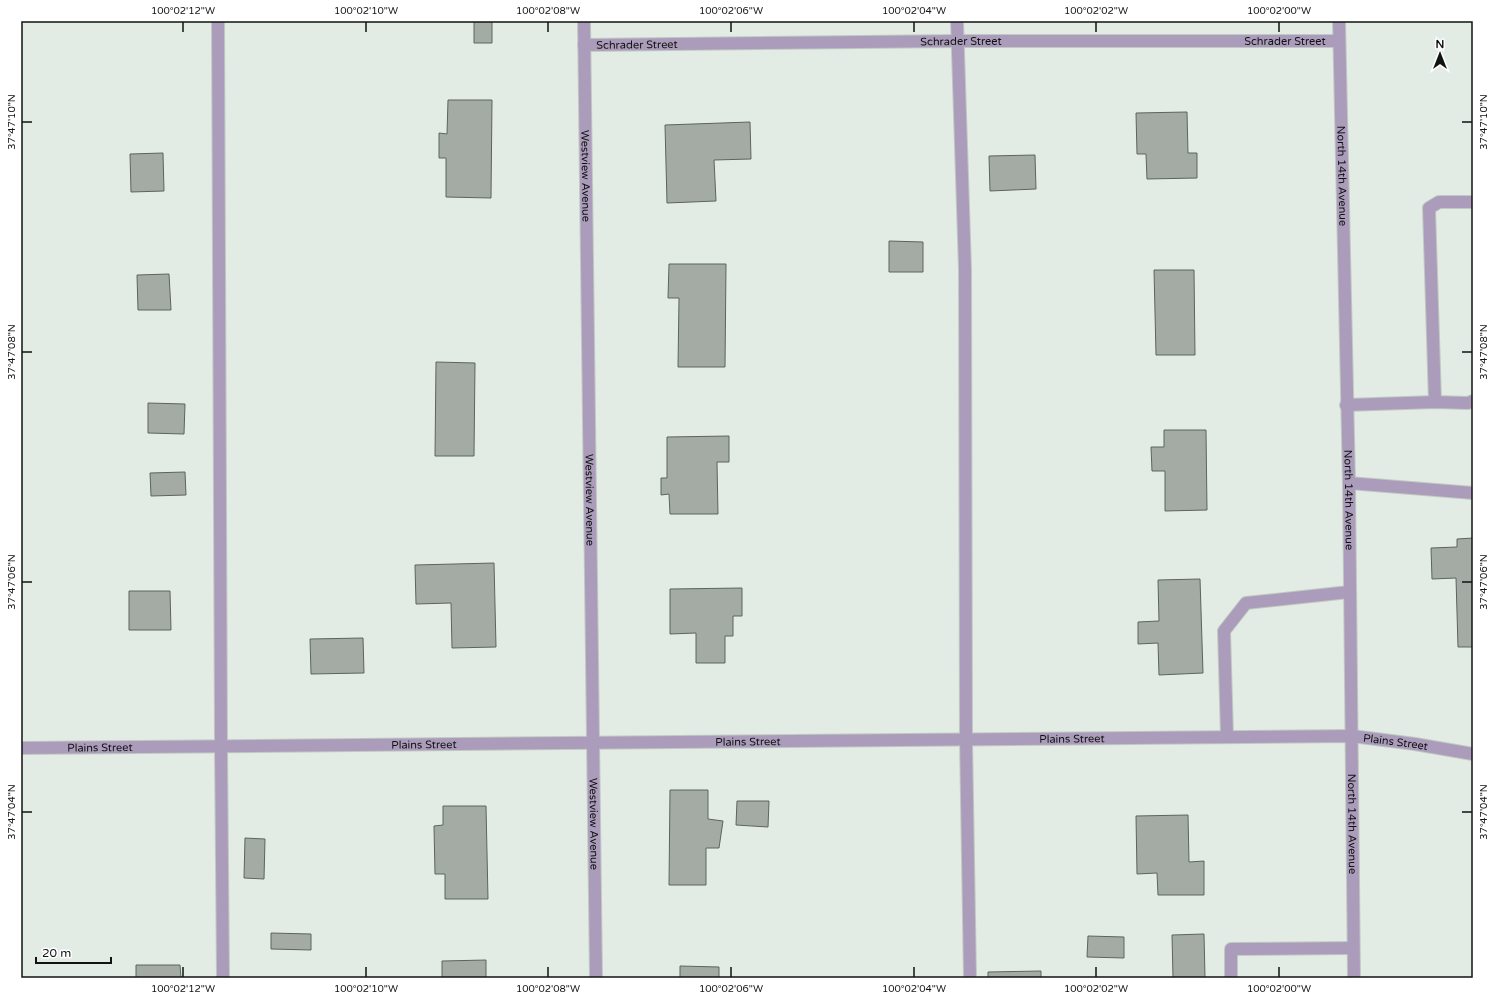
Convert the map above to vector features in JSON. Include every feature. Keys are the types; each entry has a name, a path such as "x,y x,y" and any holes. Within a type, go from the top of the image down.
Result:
{"street":[{"path":"218,21 221,746 224,978"},
{"name":"Westview Avenue","path":"584,21 596,978"},
{"path":"958,21 965,269 966,739 970,978"},
{"name":"North 14th Avenue","path":"1339,21 1338,41 1349,483 1354,978"},
{"name":"Schrader Street","path":"584,44 958,41 1338,41"},
{"path":"1435,402 1429,208 1439,202 1473,202"},
{"path":"1346,405 1435,402 1468,403 1473,400"},
{"path":"1349,483 1473,493"},
{"path":"1226,736 1224,631 1246,603 1349,592"},
{"name":"Plains Street","path":"21,748 1352,736 1415,744 1473,754"},
{"path":"1231,978 1231,949 1353,948"}],"building":[{"path":"474,21 492,21 492,43 474,43"},
{"path":"448,100 492,100 491,198 446,197 446,158 439,158 439,133 447,134"},
{"path":"1187,112 1188,153 1197,153 1197,178 1147,179 1146,154 1137,154 1136,113"},
{"path":"750,122 751,159 714,160 716,201 667,203 665,125"},
{"path":"163,153 164,191 131,192 130,154"},
{"path":"1035,155 1036,189 990,191 989,156"},
{"path":"889,241 923,242 923,272 889,272"},
{"path":"669,264 726,264 725,367 678,367 679,298 668,298"},
{"path":"1154,270 1194,270 1195,355 1156,355"},
{"path":"169,274 171,310 138,310 137,275"},
{"path":"436,362 475,363 474,456 435,456"},
{"path":"148,403 185,404 184,434 148,433"},
{"path":"1164,430 1206,430 1207,510 1165,511 1165,471 1152,471 1151,447 1164,447"},
{"path":"729,436 729,462 717,462 718,514 670,514 669,494 661,495 661,478 667,478 667,437"},
{"path":"185,472 186,495 151,496 150,473"},
{"path":"1473,538 1473,647 1458,647 1456,578 1432,579 1431,548 1457,547 1457,539"},
{"path":"494,563 496,647 452,648 451,603 416,604 415,565"},
{"path":"1200,579 1203,673 1159,675 1158,643 1138,644 1138,622 1159,621 1158,580"},
{"path":"742,588 742,616 733,616 733,636 725,636 725,663 696,663 696,633 670,634 670,589"},
{"path":"129,591 170,591 171,630 129,630"},
{"path":"363,638 364,673 311,674 310,639"},
{"path":"670,790 708,790 708,819 723,821 719,848 706,848 706,885 669,885"},
{"path":"737,801 769,801 768,827 736,825"},
{"path":"443,806 486,806 488,899 445,899 445,874 435,874 434,826 443,825"},
{"path":"1188,815 1189,862 1204,861 1204,895 1158,895 1157,873 1137,874 1136,816"},
{"path":"245,838 265,839 264,879 244,878"},
{"path":"271,933 311,934 311,950 271,949"},
{"path":"1204,934 1205,978 1173,978 1172,935"},
{"path":"1088,936 1124,937 1124,958 1087,957"},
{"path":"486,960 486,978 442,978 442,961"},
{"path":"136,965 180,965 181,978 136,978"},
{"path":"680,966 719,967 719,978 680,978"},
{"path":"1041,971 1041,978 988,978 988,972"}]}
